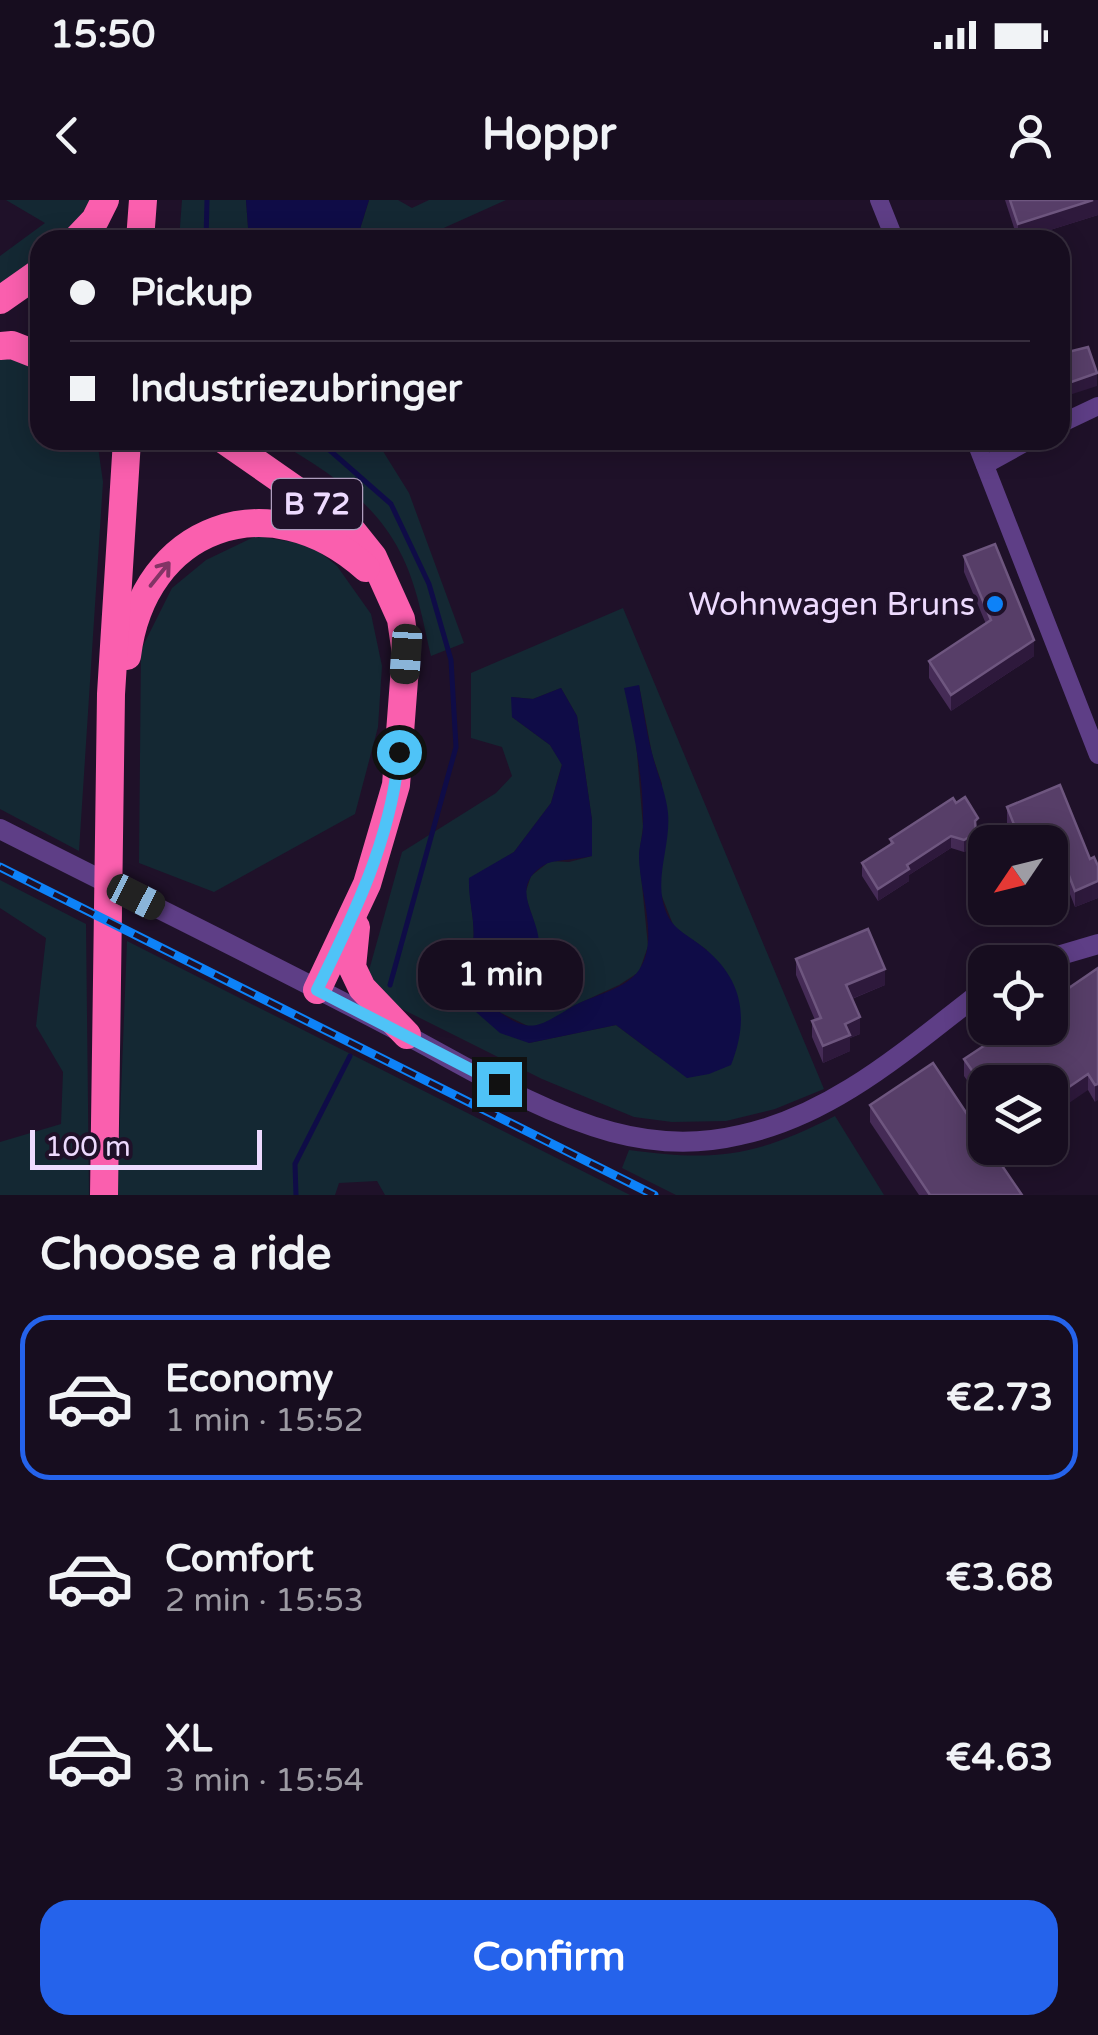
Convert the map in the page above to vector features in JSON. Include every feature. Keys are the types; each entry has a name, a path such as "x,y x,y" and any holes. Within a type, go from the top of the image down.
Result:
{"highway":[{"path":"86,230 105,200"},
{"path":"141,230 143,200"},
{"path":"0,300 30,279"},
{"path":"0,346 12,345 30,352"},
{"path":"108,450 108,486 120,526"},
{"path":"104,1195 111,694 126,450"},
{"name":"B 72","path":"238,450 349,527 373,557 387,590"},
{"path":"111,694 125,672 130,628 146,590 168,562 222,528 250,522 283,523 313,532 347,551 387,590 401,618 406,654 396,785 358,906 317,990"},
{"path":"358,906 352,968 362,988 407,1035"}],"street":[{"path":"879,200 891,230"},
{"path":"1070,419 1098,406"},
{"path":"979,450 1098,755"},
{"path":"984,465 1012,450"},
{"path":"0,830 464,1067 594,1126 653,1140 715,1140 780,1125 832,1101 968,1002"},
{"path":"1068,953 1098,944"}],"shaded area":[{"path":"6,200 92,200 69,230 35,230 45,223"},
{"path":"182,200 246,200 248,230 180,230"},
{"path":"246,200 369,200 359,230 248,230"},
{"path":"369,200 398,200 412,208 429,200 506,200 439,230 360,229"},
{"path":"30,234 30,268 0,290 0,256"},
{"path":"10,356 30,363 30,450 98,450 103,482 79,851 0,809 0,358"},
{"path":"292,450 382,450 409,493 464,643 431,656 411,577 389,533 362,501"},
{"path":"256,536 311,545 337,566 371,614 382,666 378,727 355,814 214,892 139,863 141,650 172,588 206,560"},
{"path":"623,608 824,1089 775,1109 726,1121 672,1122 634,1117 542,1079 400,1008 368,974 402,852 496,793 512,776 502,747 471,738 471,673","holes":["639,685 662,784 659,889 674,927 707,950 656,1055 616,1025 529,1043 453,984 452,962 473,944 470,879 514,852 551,803 562,764 550,745 512,717 512,697 533,699 561,688 577,716 592,820 592,856 569,862 550,861 531,876 525,894 534,922 525,973 500,995 497,1011 532,1028 556,1019 571,1007 639,972 648,946 639,855 643,827 636,741"]},
{"path":"639,685 668,813 662,900 677,928 728,973 741,1017 731,1065 687,1078 616,1025 529,1043 500,1033 453,984 452,962 473,944 469,878 514,852 551,803 562,765 550,745 512,717 511,697 533,699 561,688 577,716 592,820 592,856 546,864 533,874 527,896 537,931 537,955 528,970 505,992 498,1011 519,1023 536,1025 617,987 639,970 648,944 639,856 643,808 638,756 624,688"},
{"path":"0,880 86,924 89,1195 0,1195 0,1142 61,1124 63,1072 36,1026 46,938 0,908"},
{"path":"127,941 630,1195 385,1195 377,1181 339,1183 335,1195 117,1195"},
{"path":"835,1116 884,1195 676,1195 622,1168 629,1150 687,1155 735,1152 782,1140"}],"building":[{"path":"1010,200 1093,200 1018,224"},
{"path":"1088,347 1097,373 1070,382 1070,352"},
{"name":"Wohnwagen Bruns","path":"995,544 1034,640 951,695 929,661 991,620 964,556"},
{"path":"1060,785 1090,859 1094,857 1098,866 1098,881 1075,891 1068,873 1068,825 1014,825 1007,807"},
{"path":"965,797 978,818 975,825 968,825 968,838 951,836 878,889 862,863 893,843 890,839 953,798 956,803"},
{"path":"868,929 885,969 846,985 860,1017 845,1024 850,1035 823,1046 812,1021 821,1018 796,959"},
{"path":"1098,968 1098,1084 1088,1074 1068,1088 1068,1065 968,1065 964,1059 985,1045 1068,1045 1068,989"},
{"path":"933,1063 968,1116 968,1165 1002,1165 1022,1195 930,1195 870,1105"}],"waterway":[{"path":"206,230 207,200"},
{"path":"329,450 391,504 429,584 451,660 456,747 390,985"},
{"path":"296,1195 295,1164 350,1056"}],"railway":[{"path":"0,867 654,1195"}],"place":[{"name":"Wohnwagen Bruns","path":"995,604"}],"route":[{"path":"399,752 396,785 367,884 317,990 499,1084"}]}
